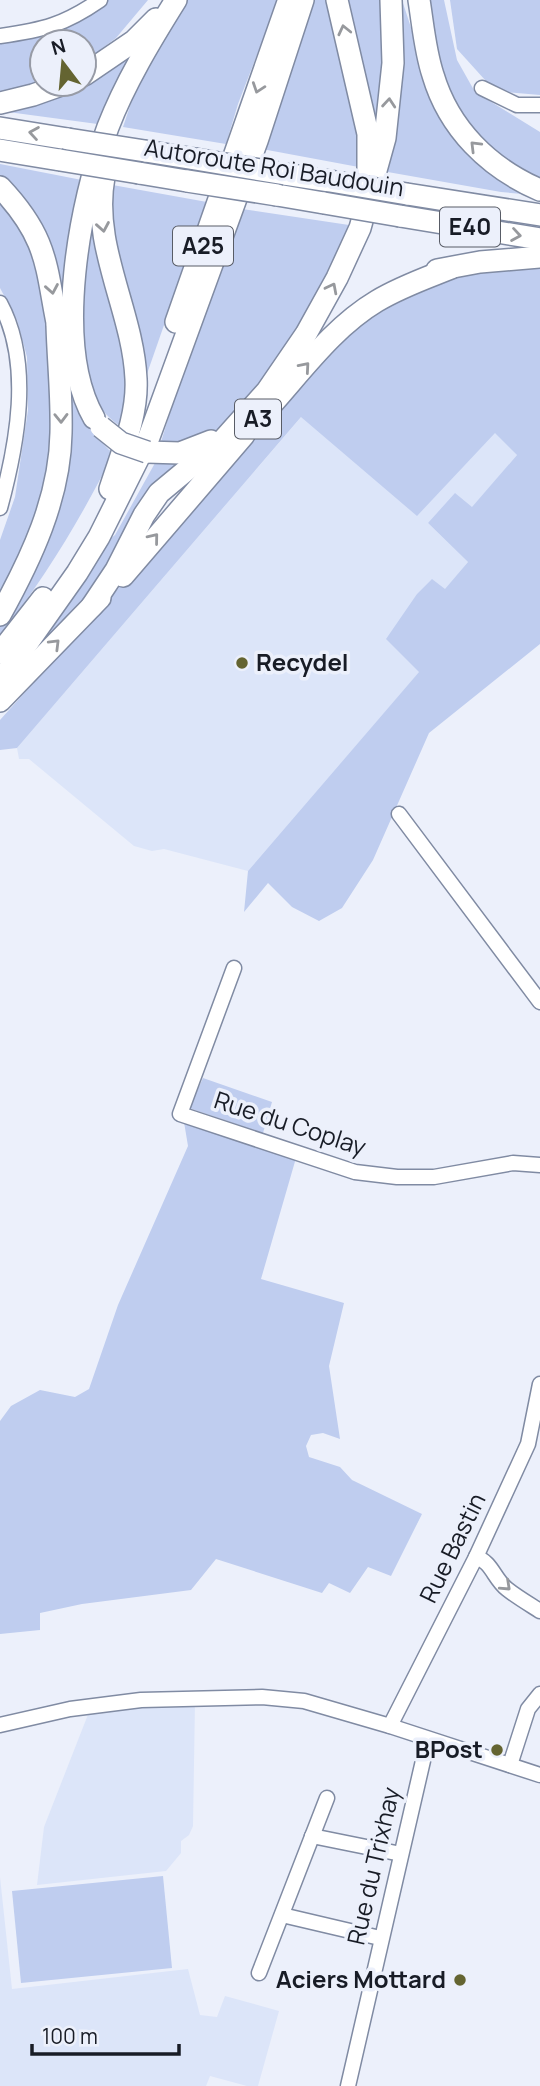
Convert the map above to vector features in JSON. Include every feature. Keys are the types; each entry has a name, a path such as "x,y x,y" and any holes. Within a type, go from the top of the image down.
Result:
{"highway":[{"path":"98,65 134,41 171,0"},
{"path":"97,422 85,401 75,358 73,312 83,218 109,125 171,0"},
{"name":"A25","path":"0,653 53,584 110,489 138,431 289,0"},
{"name":"A25","path":"0,682 77,573 99,537 149,437 257,141 303,0"},
{"name":"A3","path":"337,0 367,127 369,153 367,175 344,262"},
{"name":"A3","path":"92,606 116,570 144,515 159,493 223,439 275,380 318,312 344,262 360,228 385,138 393,64 391,0"},
{"path":"410,0 439,91 459,128 499,167 540,190"},
{"path":"419,0 426,47"},
{"path":"110,489 131,424 136,390 133,355 103,231 100,205 105,171 127,89"},
{"path":"0,103 28,96"},
{"name":"Autoroute Roi Baudouin","path":"0,128 540,215"},
{"name":"Autoroute Roi Baudouin","path":"0,150 540,239"},
{"name":"A3","path":"0,187 16,204 37,236 47,265 68,374 79,404 114,439 128,447 147,452 180,453 205,444 248,411"},
{"name":"A3","path":"293,354 330,318 359,299 409,278 489,261 540,257"},
{"name":"A3","path":"0,701 117,583 194,491 341,327 395,291 451,268"},
{"name":"A3","path":"0,615 33,550 57,472 61,433 57,325"}],"street":[{"path":"0,36 30,32 58,24 100,0"},
{"path":"482,88 517,105 540,105"},
{"path":"0,303 11,334 18,383 15,435 0,508"},
{"path":"399,814 540,1002"},
{"name":"Rue du Coplay","path":"234,968 180,1114 355,1172 397,1177 434,1177 513,1163 540,1165"},
{"name":"Rue Bastin","path":"390,1726 476,1557 528,1444 540,1384"},
{"path":"476,1557 491,1568 505,1588 540,1611"},
{"path":"510,1765 528,1709 540,1694"},
{"path":"0,1725 71,1709 141,1700 262,1697 304,1701 540,1775"},
{"name":"Rue du Trixhay","path":"348,2086 428,1738"},
{"path":"259,1973 327,1798"},
{"path":"312,1836 401,1854"},
{"path":"282,1915 380,1938"}],"shaded area":[{"path":"108,0 148,0 116,38 98,52 98,28 65,28 85,19"},
{"path":"185,0 278,0 238,104 226,144 123,127 137,85"},
{"path":"314,0 333,0 364,168 262,149"},
{"path":"342,0 386,0 386,58 375,130"},
{"path":"400,0 431,89 534,195 501,192 382,171"},
{"path":"424,0 444,0 457,60 475,92 540,132 540,183 487,149 449,97"},
{"path":"450,0 540,0 540,95 495,91 457,49"},
{"path":"28,36 28,85 0,93 0,41"},
{"path":"137,45 105,125 8,112 45,98 98,98 98,71"},
{"path":"0,164 87,181 69,327 0,179"},
{"path":"107,184 207,202 141,391 113,250"},
{"path":"0,196 39,261 56,389 47,476 35,523 0,598 0,540 15,497 28,410 27,357 17,320 0,288"},
{"path":"242,209 349,225 341,251 283,357 223,425 206,437 188,443 160,445 178,387"},
{"path":"91,230 99,234 128,348 125,430 104,412 94,395 87,374 82,324"},
{"path":"540,262 540,644 429,733 373,860 342,908 319,921 292,907 268,883 244,912 248,871 419,672 386,639 417,594 432,579 445,589 468,562 428,523 455,493 472,507 517,455 495,433 417,516 301,417 17,748 0,750 0,720 349,332 367,317 446,276"},
{"path":"69,392 83,422 114,452 61,547 0,636 0,625 26,577"},
{"path":"302,416 417,515 495,432 517,455 472,508 428,523 468,562 445,590 433,580 420,671 248,871 164,849 152,851 134,846 29,759 19,759 17,748"},
{"path":"184,461 100,583 27,662 115,535 155,463"},
{"path":"203,1078 272,1102 263,1133 189,1108"},
{"path":"184,1122 296,1158 261,1279 344,1303 329,1366 340,1439 323,1433 311,1435 306,1446 309,1457 340,1467 352,1480 422,1514 391,1576 368,1567 350,1593 329,1583 322,1593 216,1559 191,1590 82,1604 40,1613 40,1630 0,1634 0,1421 11,1406 40,1390 75,1397 89,1389 118,1305 188,1146"},
{"path":"195,1702 193,1826 189,1835 181,1841 181,1853 166,1871 37,1885 44,1827 89,1712"},
{"path":"163,1876 172,1968 21,1983 12,1891"},
{"path":"0,1877 12,1989 188,1969 200,2015 217,2017 225,1996 279,2011 258,2086 247,2086 210,2076 206,2086 0,2086"}],"place":[{"name":"Recydel","path":"242,663"},
{"name":"BPost","path":"497,1750"},
{"name":"Aciers Mottard","path":"460,1980"}]}
